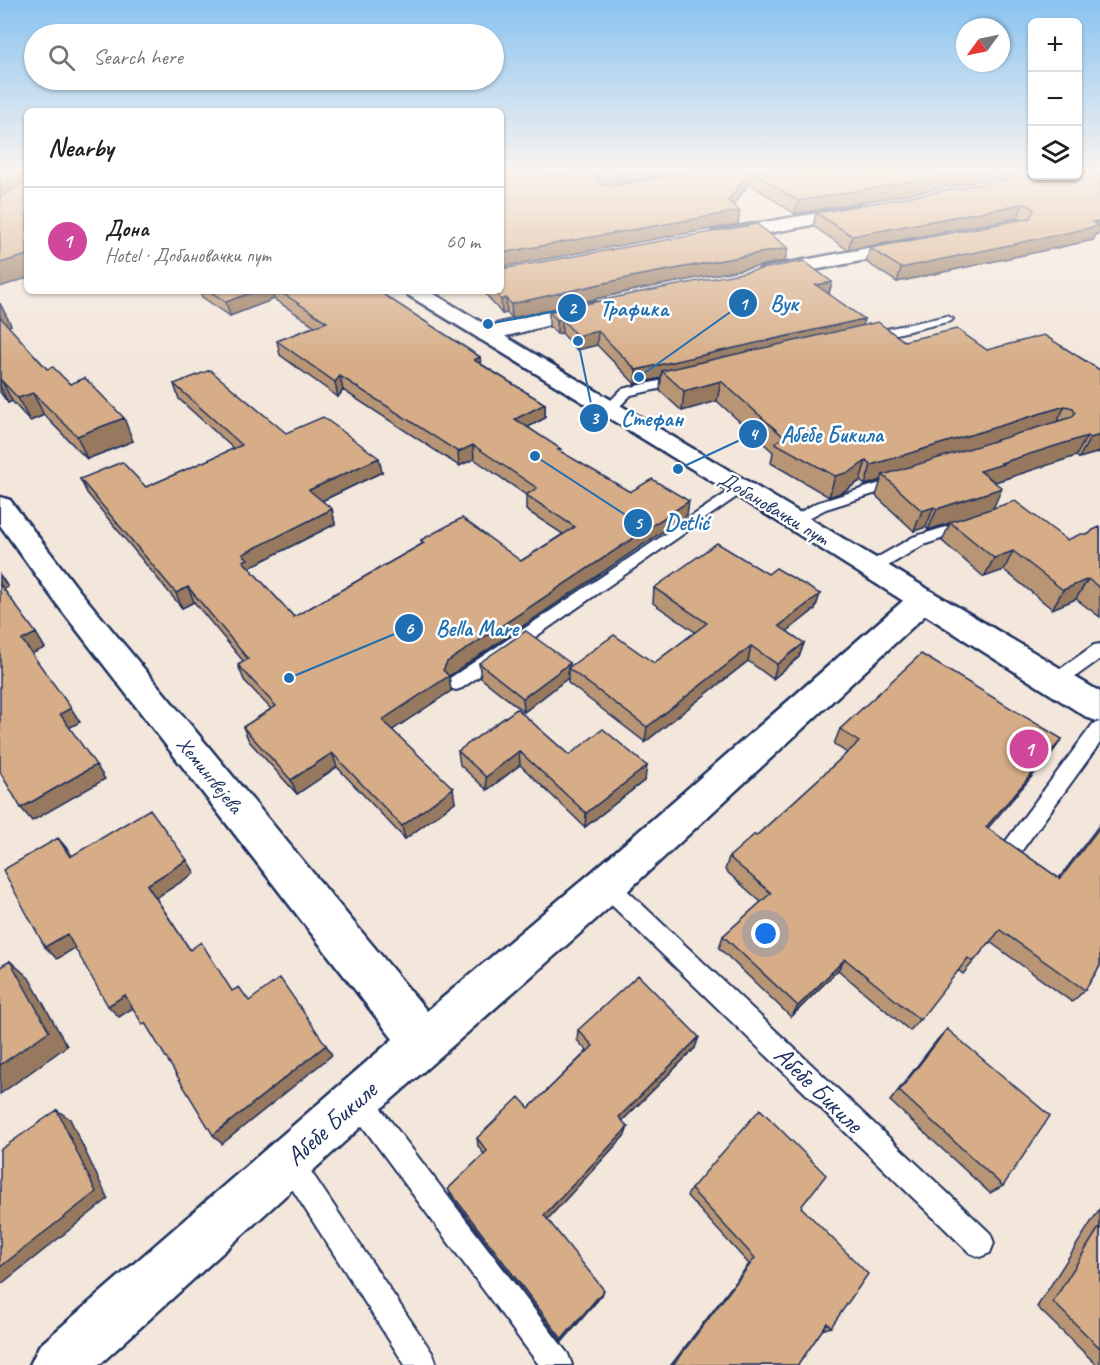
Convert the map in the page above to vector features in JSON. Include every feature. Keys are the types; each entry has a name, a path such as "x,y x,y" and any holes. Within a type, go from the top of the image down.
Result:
{"street":[{"path":"698,240 722,236"},
{"path":"751,276 926,243"},
{"name":"Добановачки пут","path":"424,294 1100,709"},
{"path":"487,334 528,322 614,303"},
{"name":"Хемингвејева","path":"0,506 74,605 423,1041"},
{"name":"Абебе Бикиле","path":"58,1365 423,1041 606,885 923,600"}],"lane":[{"path":"856,340 947,319"},
{"path":"610,408 627,392 695,377"},
{"path":"795,520 821,506 910,478"},
{"path":"456,683 740,488"},
{"path":"872,568 918,541 980,521"},
{"path":"1055,682 1100,650"},
{"path":"1013,847 1100,729"},
{"name":"Абебе Бикиле","path":"606,885 980,1243"},
{"path":"358,1099 557,1365"},
{"path":"289,1161 422,1365"}],"building":[{"path":"0,236 24,236 24,256 0,263"},
{"path":"504,236 599,236 504,252"},
{"path":"690,236 772,236 788,248 636,276 511,304 506,298 501,300 496,294 504,294 504,268"},
{"path":"936,236 1053,236 901,268 870,248"},
{"path":"804,261 832,282 816,285 864,319 636,370 598,331 577,336 562,319 557,320 549,312 636,293"},
{"path":"214,294 248,294 226,302"},
{"path":"284,294 383,294 480,357 474,360 545,404 515,419 561,449 558,450 630,492 652,479 689,501 447,662 443,670 449,676 382,720 453,788 402,826 332,753 291,780 243,727 276,706 238,665 248,659 188,587 176,593 80,479 122,462 146,487 242,445 174,384 210,370 286,433 323,417 379,458 309,490 332,509 243,554 248,559 243,561 294,617 424,543 421,540 462,518 521,561 575,527 526,495 537,488 473,445 458,452 340,376 335,382 277,341 327,322"},
{"path":"0,317 47,369 53,367 70,384 85,378 124,418 77,436 33,393 18,398 0,379"},
{"path":"878,322 904,341 957,329 987,350 1044,335 1100,370 1100,435 1090,438 1087,436 980,471 1002,488 937,509 934,507 922,511 883,475 1072,417 1075,413 1073,408 1065,406 871,465 866,461 850,472 835,476 775,443 784,437 721,381 684,391 662,371"},
{"path":"1015,501 1067,540 1081,534 1089,534 1100,527 1100,588 1088,579 1063,590 1013,551 994,558 950,522"},
{"path":"717,543 768,574 776,568 820,594 779,626 804,643 777,664 751,646 647,727 568,668 614,635 654,663 707,623 654,588"},
{"path":"0,584 36,633 22,640 71,708 60,714 96,765 21,808 0,772"},
{"path":"526,631 570,663 523,698 479,663"},
{"path":"921,654 1062,739 986,827 1060,879 1100,827 1100,966 1085,990 1000,930 973,962 968,958 920,1020 845,959 798,1006 723,936 771,893 729,857 755,834 756,836 859,742 840,729"},
{"path":"517,709 569,755 603,729 647,766 586,813 519,751 486,777 458,751"},
{"path":"150,809 187,860 147,885 190,950 201,942 232,991 239,987 249,1001 280,978 326,1045 213,1135 145,1023 143,1025 125,995 108,1006 67,934 45,947 3,870 58,838 70,857"},
{"path":"10,961 49,1031 0,1065 0,967"},
{"path":"638,975 699,1037 619,1117 628,1127 544,1215 604,1290 562,1339 448,1189 487,1151 477,1138 519,1097 529,1108 593,1046 578,1030"},
{"path":"947,1029 1050,1116 1003,1186 899,1091"},
{"path":"760,1109 826,1175 801,1207 868,1274 831,1327 827,1323 798,1365 673,1365 755,1258 691,1189"},
{"path":"57,1110 96,1192 0,1267 0,1150"},
{"path":"1100,1226 1100,1348 1053,1302"}],"place":[{"name":"Трафика","path":"488,324"},
{"name":"Стефан","path":"578,341"},
{"name":"Вук","path":"639,377"},
{"name":"Detlić","path":"535,456"},
{"name":"Абебе Бикила","path":"678,469"},
{"name":"Bella Mare","path":"289,678"},
{"name":"Дона","path":"1029,749"}]}
